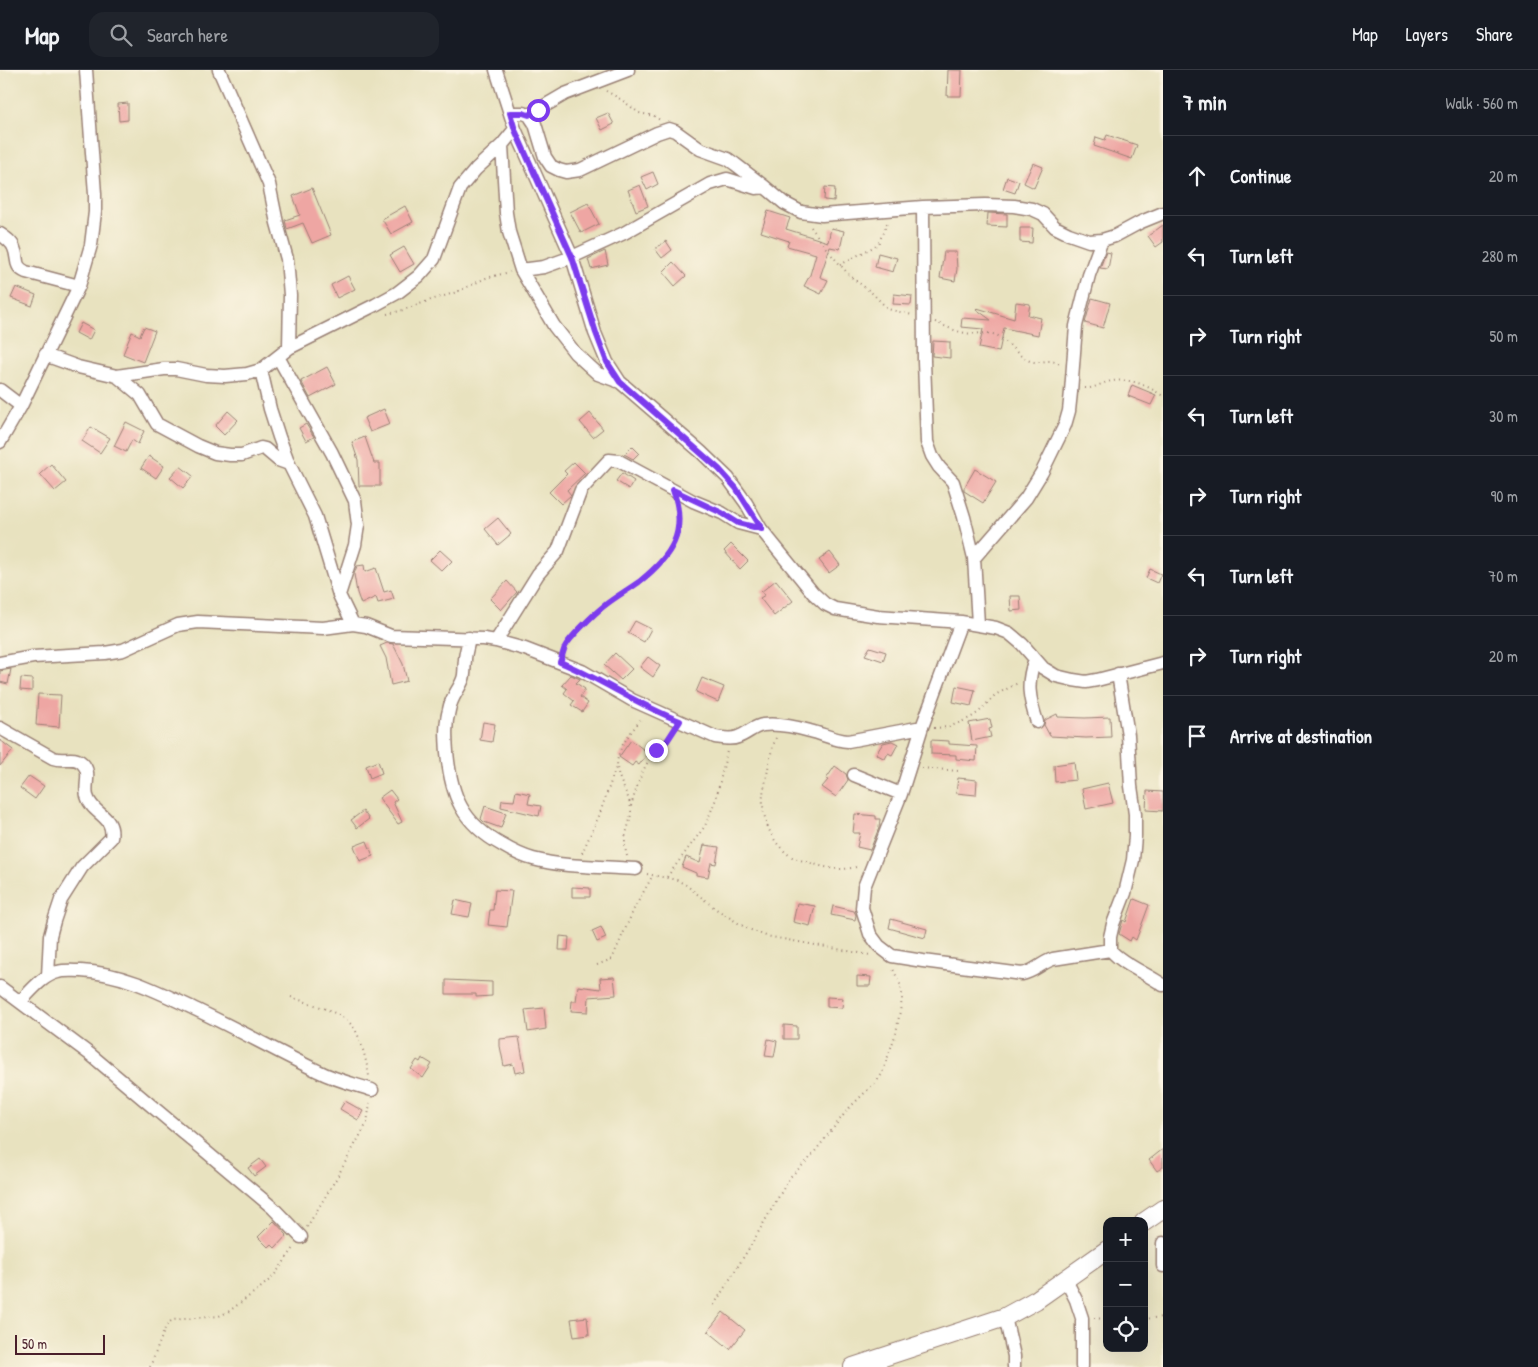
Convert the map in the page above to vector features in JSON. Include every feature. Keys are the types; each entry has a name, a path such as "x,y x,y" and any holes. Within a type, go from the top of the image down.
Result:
{"street":[{"path":"0,442 21,406 79,286 91,245 95,194 86,70"},
{"path":"219,70 269,184 288,264 290,295 289,348"},
{"path":"496,70 515,130 572,257 607,362 620,382 719,469 736,488 762,529 812,592 825,604 835,609 878,616 961,622 996,628 1009,633 1022,644 1043,668 1056,676 1073,680 1086,682 1163,663"},
{"path":"529,115 595,78 628,70"},
{"path":"510,113 529,115 535,124 545,157 552,166 559,170 566,172 580,170 669,129 675,131 700,149 728,159 784,203 802,212 822,215 923,207 1014,206 1032,208 1043,214 1055,227 1089,241 1115,236 1163,213"},
{"path":"45,355 78,367 116,376 164,369 225,376 247,374 261,370 289,348 397,293 419,276 434,259 460,188 515,130"},
{"path":"502,144 506,213 509,232 521,270 554,326 575,353 598,374 620,382"},
{"path":"521,270 544,267 572,257 624,233 716,182 731,179 756,188 765,188"},
{"path":"923,207 925,400 928,442 932,456 953,482 964,517 974,558 978,624"},
{"path":"0,234 12,245 20,269 79,286"},
{"path":"974,558 1020,505 1042,472 1065,425 1069,411 1076,326 1089,275 1102,240"},
{"path":"278,357 332,453 355,501 358,525 355,545 339,595"},
{"path":"261,370 270,409 289,464 315,516 339,595 353,624"},
{"path":"116,376 143,398 158,424 198,446 215,453 230,455 242,455 258,448 265,448 278,460 289,464"},
{"path":"0,390 21,406"},
{"path":"496,641 538,574 558,551 581,490 607,462 612,460 619,461 738,523 762,529"},
{"path":"961,622 922,728 901,794 864,887 862,908 870,934 889,956 1022,974 1030,972 1044,962 1053,959 1110,950"},
{"path":"0,663 33,657 98,654 123,650 178,625 188,623 323,628 353,624 366,626 391,636 470,638 496,641 525,649 582,671 650,709 715,736 728,739 738,737 763,725 810,731 848,741 922,728"},
{"path":"470,638 463,678 452,698 446,722 449,770 454,793 462,810 475,826 494,841 512,851 533,859 576,866 636,869"},
{"path":"1035,659 1029,678 1030,698 1038,722"},
{"path":"1118,674 1128,735 1131,786 1136,814 1136,836 1133,860 1125,893 1111,931 1110,950 1124,962 1163,985"},
{"path":"0,728 53,758 61,760 73,758 81,762 87,771 89,801 109,821 111,826 111,838 82,867 62,900 50,936 48,976"},
{"path":"854,775 901,794"},
{"path":"20,1002 48,976 57,972 94,972 117,977 178,1001 319,1072 372,1090"},
{"path":"0,987 91,1055 273,1208 301,1237"},
{"path":"1148,1219 1163,1209"},
{"path":"1163,1243 1163,1266"},
{"path":"853,1367 1005,1317 1036,1300 1103,1253"},
{"path":"1066,1280 1082,1318 1082,1367"},
{"path":"1005,1317 1014,1356 1014,1367"}],"path":[{"path":"595,78 639,113 658,118 669,129"},
{"path":"840,266 875,246 892,210"},
{"path":"802,212 840,266 888,309 924,317 965,333 995,334 1022,357 1035,362 1045,360 1060,364 1072,375 1079,385 1085,388 1109,382 1129,380 1147,386 1163,396"},
{"path":"384,314 396,313 457,292 492,276 521,270"},
{"path":"560,662 566,646 603,606 638,582 661,563 672,547 680,517 673,490"},
{"path":"922,728 949,727 970,718 995,695 1029,678"},
{"path":"576,866 599,816 620,749 650,709"},
{"path":"680,721 670,737 656,750 644,768 631,806 626,833 625,847 628,859 641,872 667,877 686,885 716,909 746,928 766,936 859,954 889,956 900,984 902,1000 896,1033 882,1074 849,1108 809,1160 790,1177 714,1305"},
{"path":"780,726 769,759 763,794 764,819 768,830 792,857 819,866 844,869 854,868 875,860"},
{"path":"667,877 705,826 712,811 728,749 728,739"},
{"path":"616,766 631,806"},
{"path":"910,767 959,771"},
{"path":"597,965 612,959 634,909 653,875"},
{"path":"150,1367 166,1326 172,1320 219,1316 228,1312 273,1277 301,1237 367,1123 372,1090 367,1061 354,1028 344,1019 328,1010 291,997"},
{"path":"1148,1319 1163,1317"}],"building":[{"path":"948,70 962,70 961,96 947,96"},
{"path":"128,103 128,120 119,121 118,104"},
{"path":"608,113 614,124 602,130 596,118"},
{"path":"1107,135 1137,145 1132,159 1094,146 1096,137 1105,140"},
{"path":"1033,163 1043,167 1034,188 1024,183"},
{"path":"653,172 658,184 647,190 641,177"},
{"path":"1007,177 1019,181 1015,193 1003,189"},
{"path":"640,185 648,206 636,211 628,190"},
{"path":"825,187 835,188 834,201 824,200"},
{"path":"312,188 331,235 312,243 303,223 287,229 285,220 300,215 293,196"},
{"path":"588,203 599,224 581,233 570,212"},
{"path":"405,206 413,222 391,234 382,219"},
{"path":"768,211 790,218 786,229 828,242 831,228 844,231 840,249 830,247 820,277 828,280 821,294 804,286 810,275 816,254 787,246 789,241 761,232"},
{"path":"988,213 1007,214 1007,227 987,226"},
{"path":"1163,225 1163,242 1156,247 1148,236"},
{"path":"1020,228 1033,228 1032,243 1020,242"},
{"path":"666,241 672,250 662,258 655,249"},
{"path":"404,247 414,264 400,272 390,255"},
{"path":"605,251 608,265 591,269 588,259"},
{"path":"944,252 956,252 957,269 955,281 940,278"},
{"path":"1106,252 1111,253 1108,269 1100,268"},
{"path":"878,253 897,258 893,272 875,267"},
{"path":"673,262 686,276 675,286 663,272"},
{"path":"348,276 355,289 337,298 331,285"},
{"path":"16,287 36,295 32,306 11,298"},
{"path":"894,294 912,296 911,305 893,304"},
{"path":"1092,298 1110,303 1103,328 1085,323"},
{"path":"1016,302 1030,304 1028,315 1041,318 1038,335 1004,328 999,352 979,348 983,329 961,327 962,318 991,320 977,308 1014,319"},
{"path":"81,323 94,330 89,340 76,333"},
{"path":"144,327 155,331 143,362 123,354 132,332 140,336"},
{"path":"933,341 950,342 950,358 932,356"},
{"path":"327,367 336,384 310,398 301,381"},
{"path":"1132,385 1156,395 1151,405 1128,396"},
{"path":"384,409 390,424 370,432 364,418"},
{"path":"228,411 238,420 224,435 215,426"},
{"path":"590,413 603,429 593,437 580,422"},
{"path":"126,422 144,431 138,444 132,440 126,452 114,446"},
{"path":"306,424 314,437 306,441 299,428"},
{"path":"91,427 110,438 100,453 82,441"},
{"path":"365,437 374,463 380,463 380,486 359,486 358,460 352,442"},
{"path":"632,446 639,453 633,459 624,454"},
{"path":"149,456 164,466 156,478 141,468"},
{"path":"574,462 585,473 567,490 571,495 561,504 549,492 567,474 564,471"},
{"path":"51,464 66,482 55,491 40,474"},
{"path":"180,466 193,476 183,488 170,477"},
{"path":"975,469 996,482 983,503 964,491"},
{"path":"622,473 634,481 629,489 616,481"},
{"path":"498,518 511,534 498,545 485,529"},
{"path":"731,544 748,561 740,569 724,551"},
{"path":"440,550 452,561 442,571 430,560"},
{"path":"830,552 840,565 829,573 819,560"},
{"path":"364,565 365,572 376,568 384,592 391,590 394,599 378,603 376,597 361,604 354,574 357,566"},
{"path":"1150,569 1161,574 1157,583 1146,578"},
{"path":"776,580 793,601 774,616 760,598 765,595 761,592"},
{"path":"507,581 517,592 501,610 490,599"},
{"path":"1010,596 1020,596 1021,610 1011,611"},
{"path":"635,621 651,629 644,642 628,633"},
{"path":"387,643 393,644 403,664 407,681 391,685 386,658 380,646"},
{"path":"870,647 886,652 883,661 865,655"},
{"path":"615,653 632,669 621,680 604,665"},
{"path":"648,657 660,666 653,677 640,667"},
{"path":"11,669 8,684 0,682 0,671"},
{"path":"571,675 580,679 576,683 585,689 580,697 588,703 582,712 571,705 574,701 564,693 567,689 562,685"},
{"path":"21,678 32,679 32,691 20,690"},
{"path":"702,678 724,687 718,702 696,692"},
{"path":"956,686 975,690 971,706 953,702"},
{"path":"38,694 61,695 59,727 36,725"},
{"path":"1057,714 1058,717 1110,717 1111,737 1050,736 1044,725 1045,720"},
{"path":"990,719 992,728 989,729 991,737 972,741 969,723"},
{"path":"483,722 495,724 492,742 480,740"},
{"path":"0,740 13,750 0,766"},
{"path":"631,740 648,753 639,765 635,762 632,766 619,757"},
{"path":"931,740 949,741 949,744 977,746 976,761 956,759 956,755 931,754"},
{"path":"892,741 898,744 892,755 888,753 885,759 876,754 883,743"},
{"path":"378,761 382,773 370,778 366,766"},
{"path":"1074,762 1076,780 1055,782 1054,765"},
{"path":"835,766 846,774 848,780 836,797 822,787"},
{"path":"29,776 44,786 35,799 20,788"},
{"path":"958,778 977,780 976,795 956,793"},
{"path":"1108,783 1113,803 1086,809 1082,789"},
{"path":"390,790 397,799 393,802 402,822 398,824 379,798"},
{"path":"516,791 530,794 528,804 541,806 539,816 501,807 502,800 514,801"},
{"path":"1147,791 1163,792 1163,811 1146,810"},
{"path":"485,806 506,813 501,828 484,822 481,819"},
{"path":"363,811 369,819 357,828 351,820"},
{"path":"855,814 876,816 876,819 880,819 879,828 870,850 857,847 860,833 853,833"},
{"path":"367,841 373,856 360,861 354,846"},
{"path":"704,845 719,847 716,864 711,863 708,877 696,875 696,873 682,867 686,857 700,863"},
{"path":"572,887 590,888 590,897 572,897"},
{"path":"495,890 512,891 507,927 488,925 490,910 493,910"},
{"path":"1134,899 1149,905 1136,940 1132,937 1130,941 1119,934 1123,920 1126,922"},
{"path":"455,900 472,904 469,917 452,914"},
{"path":"797,903 815,906 810,926 793,922"},
{"path":"833,906 854,911 856,915 855,920 831,915"},
{"path":"891,919 927,929 925,938 889,928"},
{"path":"601,927 606,938 597,942 592,931"},
{"path":"560,936 569,937 568,950 559,950"},
{"path":"857,976 871,977 870,986 857,986"},
{"path":"614,977 616,995 589,997 588,1012 571,1011 572,1001 576,1001 578,986 601,989 600,978"},
{"path":"446,980 492,982 492,996 476,997 476,994 446,994"},
{"path":"827,997 843,998 842,1008 827,1007"},
{"path":"544,1008 546,1029 528,1032 525,1010"},
{"path":"784,1025 797,1026 797,1039 784,1039"},
{"path":"519,1037 525,1071 515,1073 513,1064 504,1066 500,1039"},
{"path":"768,1039 777,1041 774,1057 765,1056"},
{"path":"422,1058 432,1064 423,1078 411,1069 417,1060 420,1062"},
{"path":"345,1101 363,1111 358,1120 340,1109"},
{"path":"1163,1149 1163,1167 1157,1171 1149,1160"},
{"path":"260,1159 266,1167 254,1176 248,1168"},
{"path":"274,1221 287,1235 275,1248 271,1244 268,1247 258,1237"},
{"path":"723,1312 745,1330 730,1349 708,1331"},
{"path":"587,1317 589,1335 574,1337 571,1319"}],"route":[{"path":"538,110 529,115 510,113 515,130 572,257 607,362 620,382 728,478 762,529 744,526 722,513 673,490 680,517 672,547 661,563 638,582 603,606 566,646 560,662 582,671 632,700 680,721 667,741 656,750"}]}
